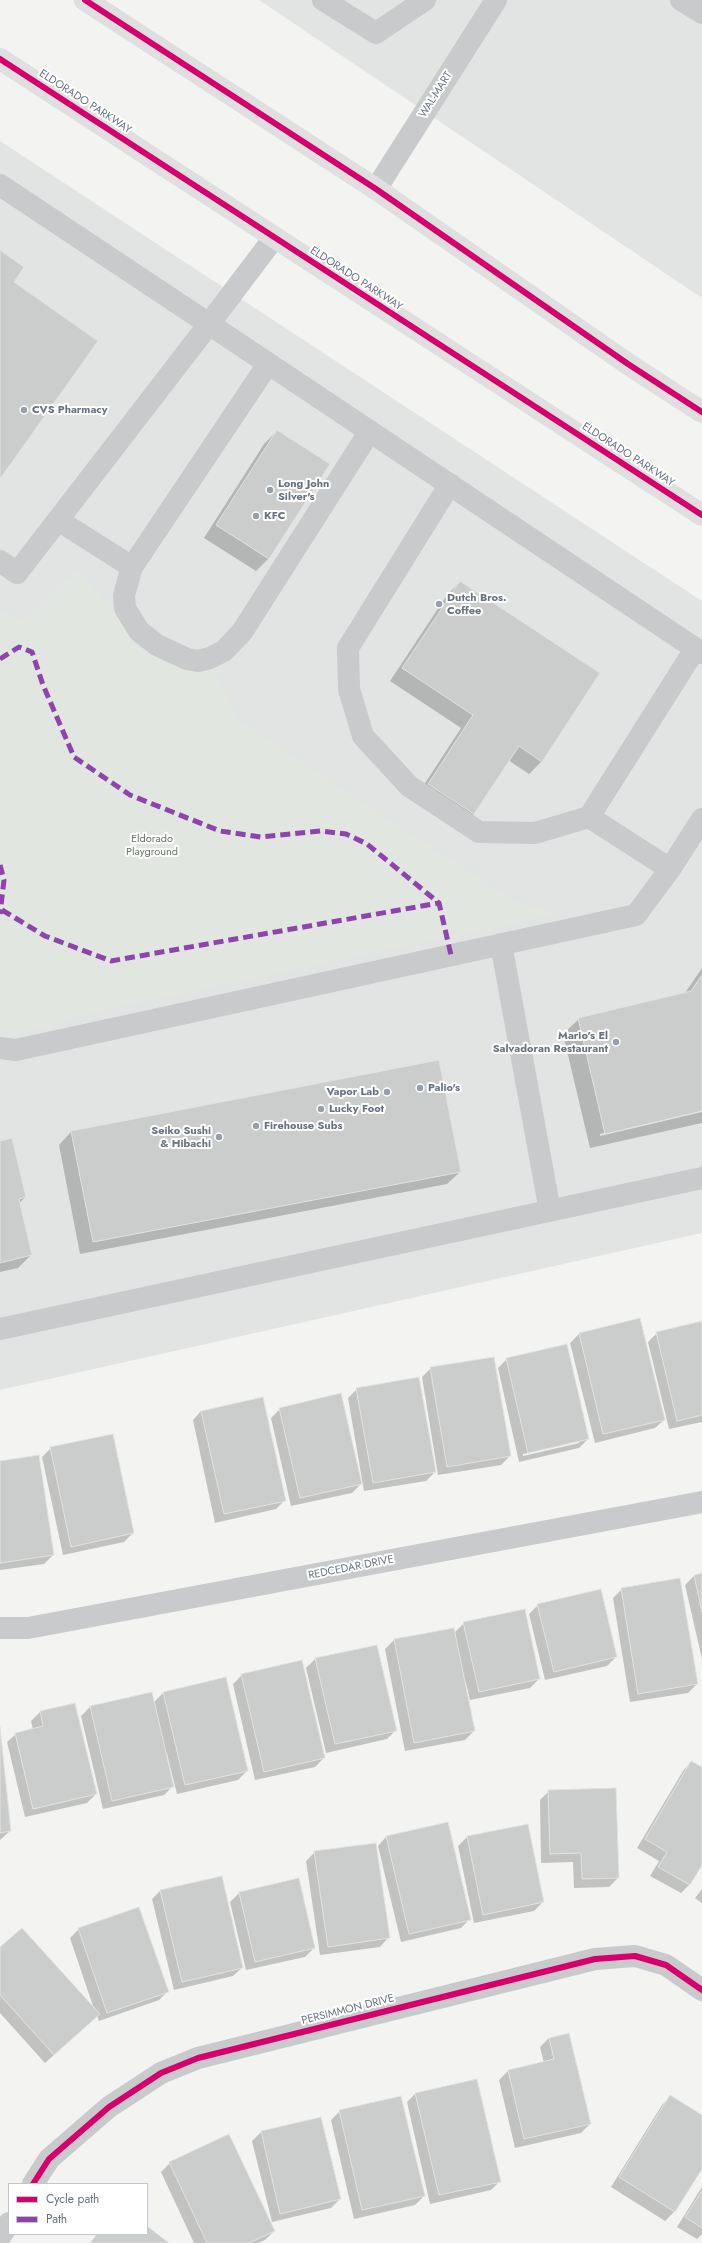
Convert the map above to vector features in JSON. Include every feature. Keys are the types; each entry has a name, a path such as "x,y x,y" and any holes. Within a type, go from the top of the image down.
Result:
{"main road":[{"path":"85,0 376,189 628,364 702,412"},
{"name":"ELDORADO PARKWAY","path":"0,59 702,515"}],"street":[{"path":"323,0 376,33 425,0"},
{"name":"WAL-MART","path":"376,189 496,0"},
{"path":"681,0 702,14"},
{"path":"0,185 450,484 699,651 589,817 535,833 479,832 409,786 363,736 349,690 348,648 450,484"},
{"path":"0,561 17,573 274,238"},
{"path":"268,364 132,567 124,595 125,608 139,631 167,651 187,659 198,661 210,658 224,651 242,632 370,431"},
{"path":"58,520 132,567"},
{"path":"589,817 670,869"},
{"path":"0,1048 16,1050 636,915 670,869 702,819"},
{"path":"500,944 550,1211"},
{"path":"0,1329 702,1178"},
{"name":"REDCEDAR DRIVE","path":"0,1628 28,1628 702,1502"},
{"name":"PERSIMMON DRIVE","path":"34,2183 49,2159 109,2108 161,2073 198,2058 595,1959 635,1956 666,1965 702,1990"},
{"path":"0,2237 8,2225"}],"shaded area":[{"path":"259,0 702,0 702,298"},
{"path":"0,141 702,601 702,1233 0,1390"}],"green space":[{"name":"Eldorado Playground","path":"77,570 133,634 211,664 240,721 511,900 558,914 96,1012 13,1036 0,1033 0,611 24,622"}],"building":[{"name":"CVS Pharmacy","path":"0,250 24,267 14,282 98,341 0,479"},
{"path":"277,430 330,464 269,559 216,525"},
{"path":"460,581 600,673 542,762 519,746 474,814 428,784 473,715 402,668"},
{"path":"702,975 702,1111 605,1134 578,1018 691,991"},
{"path":"439,1060 461,1172 93,1242 71,1131"},
{"path":"12,1138 26,1197 19,1199 32,1255 0,1263 0,1141"},
{"path":"640,1318 665,1420 603,1434 579,1333"},
{"path":"702,1321 702,1415 677,1421 656,1332"},
{"path":"567,1344 589,1439 528,1453 506,1358"},
{"path":"494,1357 511,1456 447,1467 430,1367"},
{"path":"419,1377 436,1472 373,1483 356,1388"},
{"path":"341,1393 362,1484 300,1498 279,1408"},
{"path":"263,1397 286,1501 224,1514 201,1411"},
{"path":"113,1434 134,1533 71,1547 50,1447"},
{"path":"39,1455 54,1555 0,1563 0,1461"},
{"path":"702,1573 702,1612 694,1575"},
{"path":"680,1578 698,1684 638,1694 621,1588"},
{"path":"601,1589 617,1657 554,1672 537,1604"},
{"path":"525,1609 540,1679 479,1692 463,1622"},
{"path":"454,1628 475,1731 414,1743 394,1639"},
{"path":"377,1645 397,1731 335,1744 315,1658"},
{"path":"302,1660 325,1758 264,1772 241,1674"},
{"path":"226,1677 248,1771 185,1785 163,1692"},
{"path":"152,1692 174,1787 112,1801 90,1706"},
{"path":"75,1703 97,1794 33,1809 15,1733 43,1726 40,1711"},
{"path":"0,1727 11,1831 0,1833"},
{"path":"691,1761 702,1767 702,1865 690,1885 658,1867 667,1852 645,1839"},
{"path":"616,1788 619,1878 582,1879 581,1853 550,1854 548,1790"},
{"path":"448,1822 471,1920 409,1934 386,1836"},
{"path":"528,1824 544,1902 483,1915 467,1836"},
{"path":"376,1843 390,1938 328,1947 314,1851"},
{"path":"222,1876 243,1968 182,1982 160,1890"},
{"path":"299,1878 315,1948 255,1962 239,1892"},
{"path":"139,1907 169,1992 107,2013 78,1928"},
{"path":"22,1928 100,2014 54,2055 0,1995 0,1947"},
{"path":"569,2033 591,2124 524,2139 508,2070 554,2059 549,2038"},
{"path":"477,2079 501,2182 439,2195 415,2093"},
{"path":"670,2095 702,2115 702,2169 675,2212 619,2177"},
{"path":"401,2096 425,2196 362,2210 339,2110"},
{"path":"321,2117 341,2199 280,2214 261,2131"},
{"path":"229,2134 275,2231 249,2243 207,2243 169,2162"},
{"path":"702,2191 702,2228 685,2217"},
{"path":"148,2227 169,2243 90,2243 96,2235 148,2235"}],"marked path":[{"path":"0,659 19,647 32,652 43,685 74,757 130,795 220,831 261,837 321,831 346,834 367,844 439,903 451,955"},
{"path":"0,865 4,880 0,914"},
{"path":"2,910 45,936 111,961 439,903"}],"cycle path":[{"path":"85,0 376,189 628,364 702,412"},
{"path":"0,59 702,515"},
{"path":"34,2183 49,2159 109,2107 161,2073 198,2058 595,1959 635,1956 666,1965 702,1990"}],"place":[{"name":"CVS Pharmacy","path":"24,410"},
{"name":"Long John Silver's","path":"270,490"},
{"name":"KFC","path":"256,516"},
{"name":"Dutch Bros. Coffee","path":"439,604"},
{"name":"Mario’s El Salvadoran Restaurant","path":"616,1042"},
{"name":"Palio's","path":"420,1088"},
{"name":"Vapor Lab","path":"387,1092"},
{"name":"Lucky Foot","path":"321,1109"},
{"name":"Firehouse Subs","path":"256,1126"},
{"name":"Seiko Sushi & Hibachi","path":"219,1137"}]}
